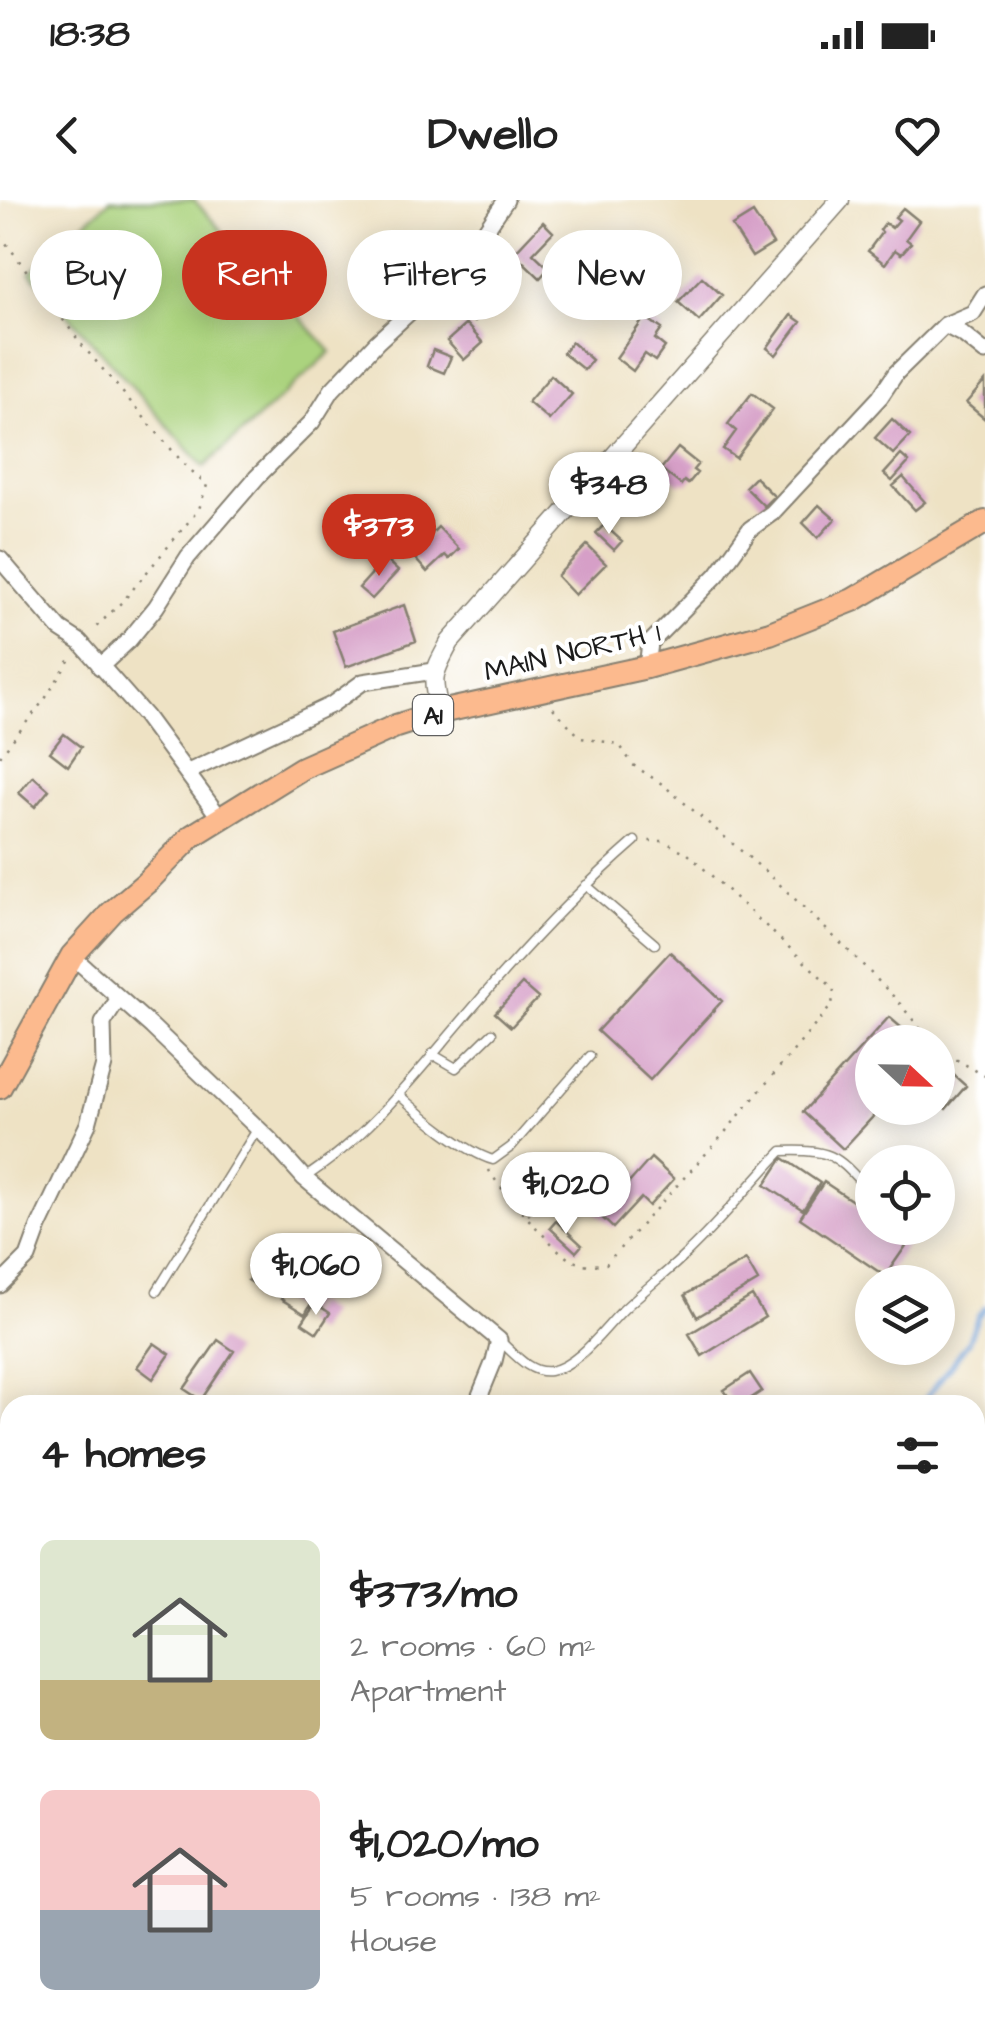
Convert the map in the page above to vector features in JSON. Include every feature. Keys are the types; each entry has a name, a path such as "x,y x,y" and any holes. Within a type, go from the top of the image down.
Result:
{"main road":[{"name":"MAIN NORTH 1","path":"0,1087 72,956 112,912 192,836 302,768 396,726 440,712 648,667 770,633 853,600 985,522"}],"street":[{"path":"100,668 156,607 188,557 257,477 312,422 332,390 449,276 506,200"},
{"path":"440,712 434,672 450,642 840,200"},
{"path":"648,667 650,643 717,575 750,528 772,513 880,397 896,373 945,325 973,313 985,294"},
{"path":"945,325 985,352"},
{"path":"0,559 60,629 80,642 145,716 220,818"},
{"path":"188,772 331,705 364,682 434,672"},
{"path":"72,956 258,1128 304,1178 499,1340 480,1395"},
{"path":"0,1285 28,1258 88,1124 104,1065 104,1023 120,998"}],"lane":[{"path":"304,1178 333,1160 398,1094 525,946 634,840"},
{"path":"586,885 655,944"},
{"path":"432,1054 456,1068 492,1033"},
{"path":"398,1094 444,1131 493,1160 511,1147 590,1056"},
{"path":"157,1291 258,1128"},
{"path":"499,1340 528,1366 540,1370 550,1371 570,1361 594,1344 622,1311 689,1252 782,1151 820,1152 839,1159 855,1176"}],"path":[{"path":"0,235 82,346 182,463 207,484 199,509 124,600 80,642 45,699 0,756"},
{"path":"540,692 543,703 556,709 582,738 619,744 633,765 662,784 772,878 896,999 917,1025"},
{"path":"484,1157 492,1178 566,1258 585,1265 606,1264 722,1138 832,1004 834,989 688,853 663,841 634,840"},
{"path":"955,1059 985,1076"},
{"path":"527,1216 570,1178"}],"green space":[{"path":"110,200 194,200 221,230 182,230 182,320 302,320 331,352 204,467 73,320 162,320 162,230 77,230"}],"building":[{"path":"903,208 919,221 906,239 911,243 901,254 895,250 885,264 868,251 885,223 892,228"},
{"path":"753,213 773,244 752,257 732,226"},
{"path":"543,222 551,230 542,230 542,244 533,253 542,261 540,278 522,261 522,244"},
{"path":"702,277 722,295 699,321 682,306 682,298"},
{"path":"791,315 801,322 776,355 767,348"},
{"path":"643,320 662,329 655,339 665,347 655,361 645,354 633,371 616,358"},
{"path":"466,324 483,343 464,360 447,341"},
{"path":"572,342 592,360 584,370 563,353"},
{"path":"433,350 451,357 444,373 427,366"},
{"path":"551,375 572,394 549,420 528,402"},
{"path":"985,381 985,419 966,403"},
{"path":"752,393 773,409 736,458 723,449 736,431 728,424"},
{"path":"892,419 910,436 893,454 875,438"},
{"path":"678,448 698,464 693,470 697,473 688,484 684,481 681,485 661,469"},
{"path":"901,455 909,462 892,481 884,474"},
{"path":"755,477 774,496 764,506 745,487"},
{"path":"903,477 925,502 915,510 893,486"},
{"path":"349,499 368,510 357,530 345,523 351,513 343,508"},
{"path":"819,505 835,519 818,538 803,523"},
{"path":"604,525 622,541 614,550 596,533"},
{"path":"438,527 459,549 449,559 445,555 427,572 411,554"},
{"path":"587,545 606,564 575,595 557,576"},
{"path":"385,559 398,571 372,599 359,588"},
{"path":"404,605 416,641 346,667 333,631"},
{"path":"64,734 81,747 68,766 50,752"},
{"path":"33,776 49,790 35,807 19,793"},
{"path":"670,952 722,1001 650,1080 597,1031"},
{"path":"522,984 538,998 511,1027 495,1013"},
{"path":"889,1017 898,1025 882,1025"},
{"path":"855,1055 855,1125 865,1125 843,1149 803,1112"},
{"path":"955,1076 966,1086 955,1099"},
{"path":"651,1158 674,1179 649,1206 641,1198 613,1228 593,1209 622,1178 628,1184"},
{"path":"783,1158 820,1183 803,1210 765,1185"},
{"path":"597,1176 606,1184 586,1206 578,1198"},
{"path":"824,1182 855,1203 855,1245 907,1245 893,1265 869,1265 800,1218"},
{"path":"556,1221 582,1245 576,1252 550,1228"},
{"path":"746,1260 758,1281 697,1317 685,1295"},
{"path":"257,1265 279,1279 271,1294 248,1280"},
{"path":"290,1285 313,1300 305,1314 281,1299"},
{"path":"752,1296 765,1317 702,1356 689,1334"},
{"path":"315,1303 330,1313 317,1333 302,1323"},
{"path":"218,1340 234,1351 204,1395 193,1395 184,1389"},
{"path":"154,1343 170,1354 153,1379 137,1367"},
{"path":"750,1373 762,1391 756,1395 727,1395 724,1390"}],"waterway":[{"path":"928,1395 968,1342 985,1308"}]}
